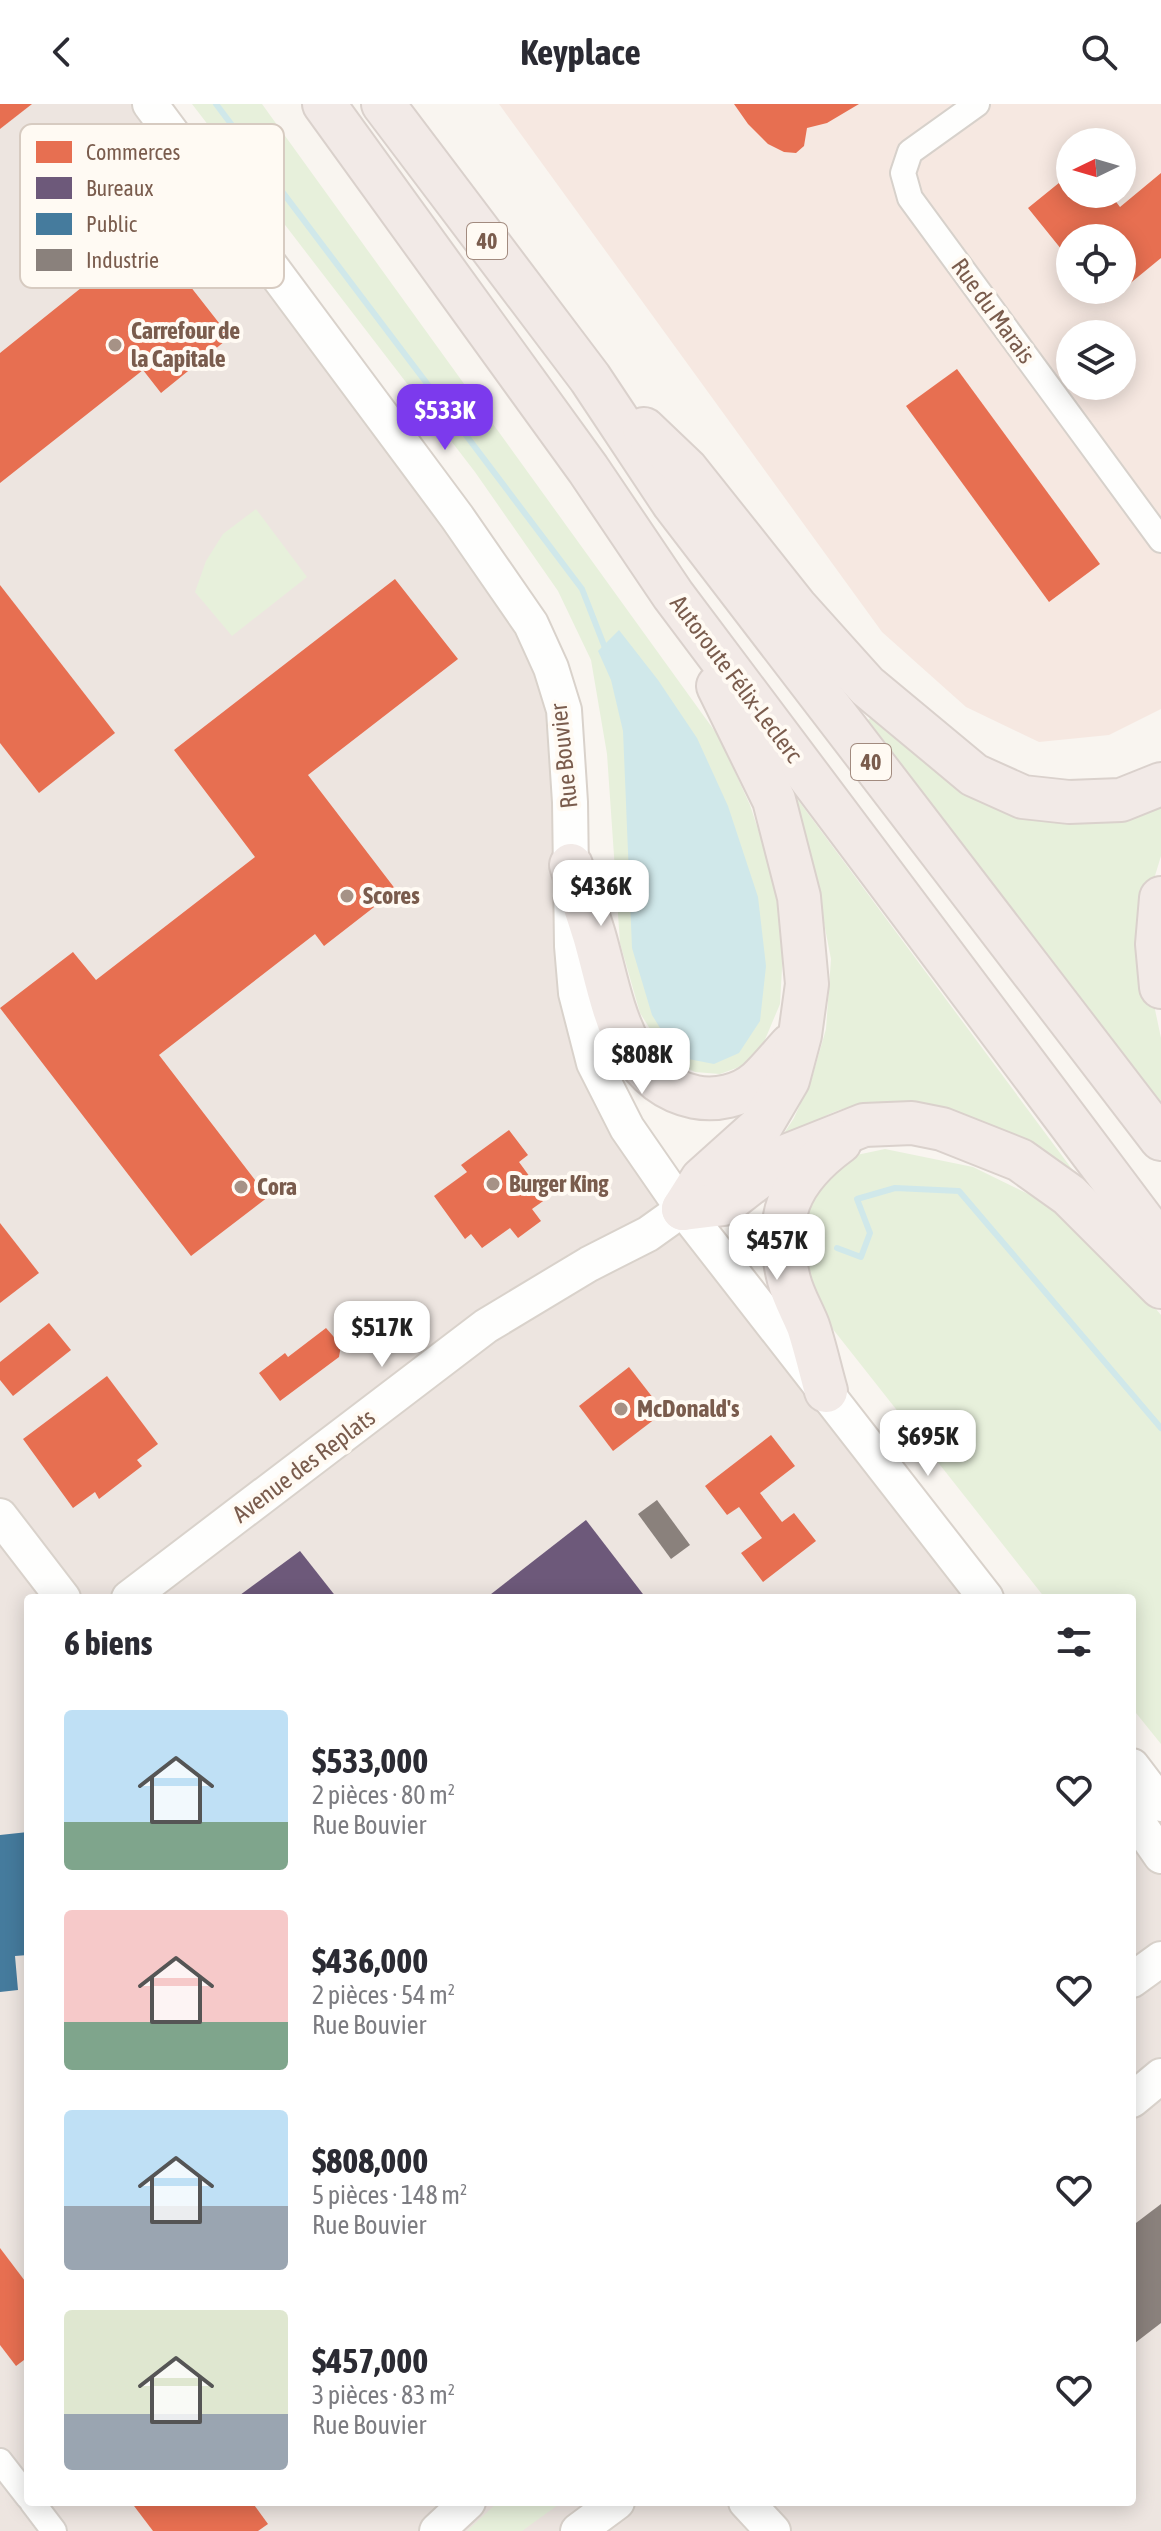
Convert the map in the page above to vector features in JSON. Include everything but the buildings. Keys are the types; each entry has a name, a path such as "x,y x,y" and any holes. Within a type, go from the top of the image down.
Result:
{"highway":[{"name":"40","path":"383,104 590,378 673,503 1161,1139"},
{"name":"Autoroute Félix-Leclerc","path":"330,115 588,469 673,595 1161,1245"},
{"path":"590,378 687,470 796,607 867,686 974,775 1023,797 1069,802 1121,800 1161,784"},
{"path":"673,595 774,800 799,897 807,984 800,1035 788,1080 761,1126 702,1179 683,1209"},
{"path":"571,865 595,937 613,1007 627,1043 658,1082 680,1094 706,1099 735,1095 757,1082 800,1035"},
{"path":"1161,898 1157,944 1161,987"},
{"path":"683,1209 724,1204 786,1156 864,1125 912,1123 942,1129 1020,1160 1069,1195 1161,1287"},
{"path":"826,1391 808,1326 790,1282 781,1238 783,1221 789,1200 807,1172 828,1151 864,1125"}],"street":[{"name":"Rue Bouvier","path":"150,104 165,124"},
{"name":"Rue du Marais","path":"977,104 910,152 903,173 910,198 1161,540"},
{"name":"Rue Bouvier","path":"284,284 457,517 531,624 551,668 564,710 569,771 572,946 576,993 594,1063 627,1128 683,1209 983,1594"},
{"name":"Avenue des Replats","path":"134,1594 486,1326 589,1264 648,1234 683,1209"},
{"path":"0,1516 60,1594"},
{"path":"1136,1757 1161,1782"},
{"path":"1136,1771 1161,1804"},
{"path":"1136,1820 1161,1856"},
{"path":"1136,1977 1161,1959"},
{"path":"1136,2097 1161,2076"},
{"path":"1136,2110 1161,2102"},
{"path":"0,2461 24,2492"},
{"path":"35,2506 54,2531"},
{"path":"437,2531 464,2506"},
{"path":"578,2531 612,2506"},
{"path":"750,2506 773,2531"}],"shaded area":[{"path":"0,104 150,104 164,124 20,124 20,288 281,288 551,668 594,1063 986,1594 24,1594 24,2506 1136,2506 1136,1810 1161,1851 1161,2531 0,2531"},
{"path":"499,104 1161,104 1161,709 1109,735 1039,742 966,707 882,632"}],"green space":[{"path":"192,104 262,104 276,124 207,124"},
{"path":"284,134 719,737 750,805 775,881 783,951 780,1004 764,1042 742,1066 720,1074 695,1072 669,1059 640,1013 620,943 607,754 591,660 558,591 475,472 284,224"},
{"path":"256,509 307,577 232,636 195,592 206,561 223,534"},
{"path":"875,714 1053,821 1091,824 1128,817 1161,802 1161,856 1150,892 1153,1000 1161,1038 1161,1110 868,720"},
{"path":"778,773 1089,1192 1008,1134 960,1114 910,1103 884,1102 834,1112 775,1147 794,1118 812,1078 826,1029 831,959 812,861"},
{"path":"885,1149 973,1167 1081,1220 1161,1315 1161,1744 1136,1713 1136,1594 1042,1594 832,1328 806,1272 800,1229 809,1198 847,1157"},
{"path":"494,2506 556,2506 522,2531 467,2531"}],"water":[{"path":"619,630 697,738 728,806 758,897 766,966 760,1021 739,1053 714,1064 678,1057 652,1015 632,948 623,731 611,680 598,651"}],"waterway":[{"path":"216,104 231,124"},
{"path":"284,194 582,589 607,653"},
{"path":"837,1248 861,1257 870,1233 857,1199 895,1188 959,1191 1161,1428"}],"place":[{"name":"Carrefour de la Capitale","path":"115,345"},
{"name":"Scores","path":"347,896"},
{"name":"Burger King","path":"493,1184"},
{"name":"Cora","path":"241,1187"},
{"name":"McDonald's","path":"621,1409"}]}
